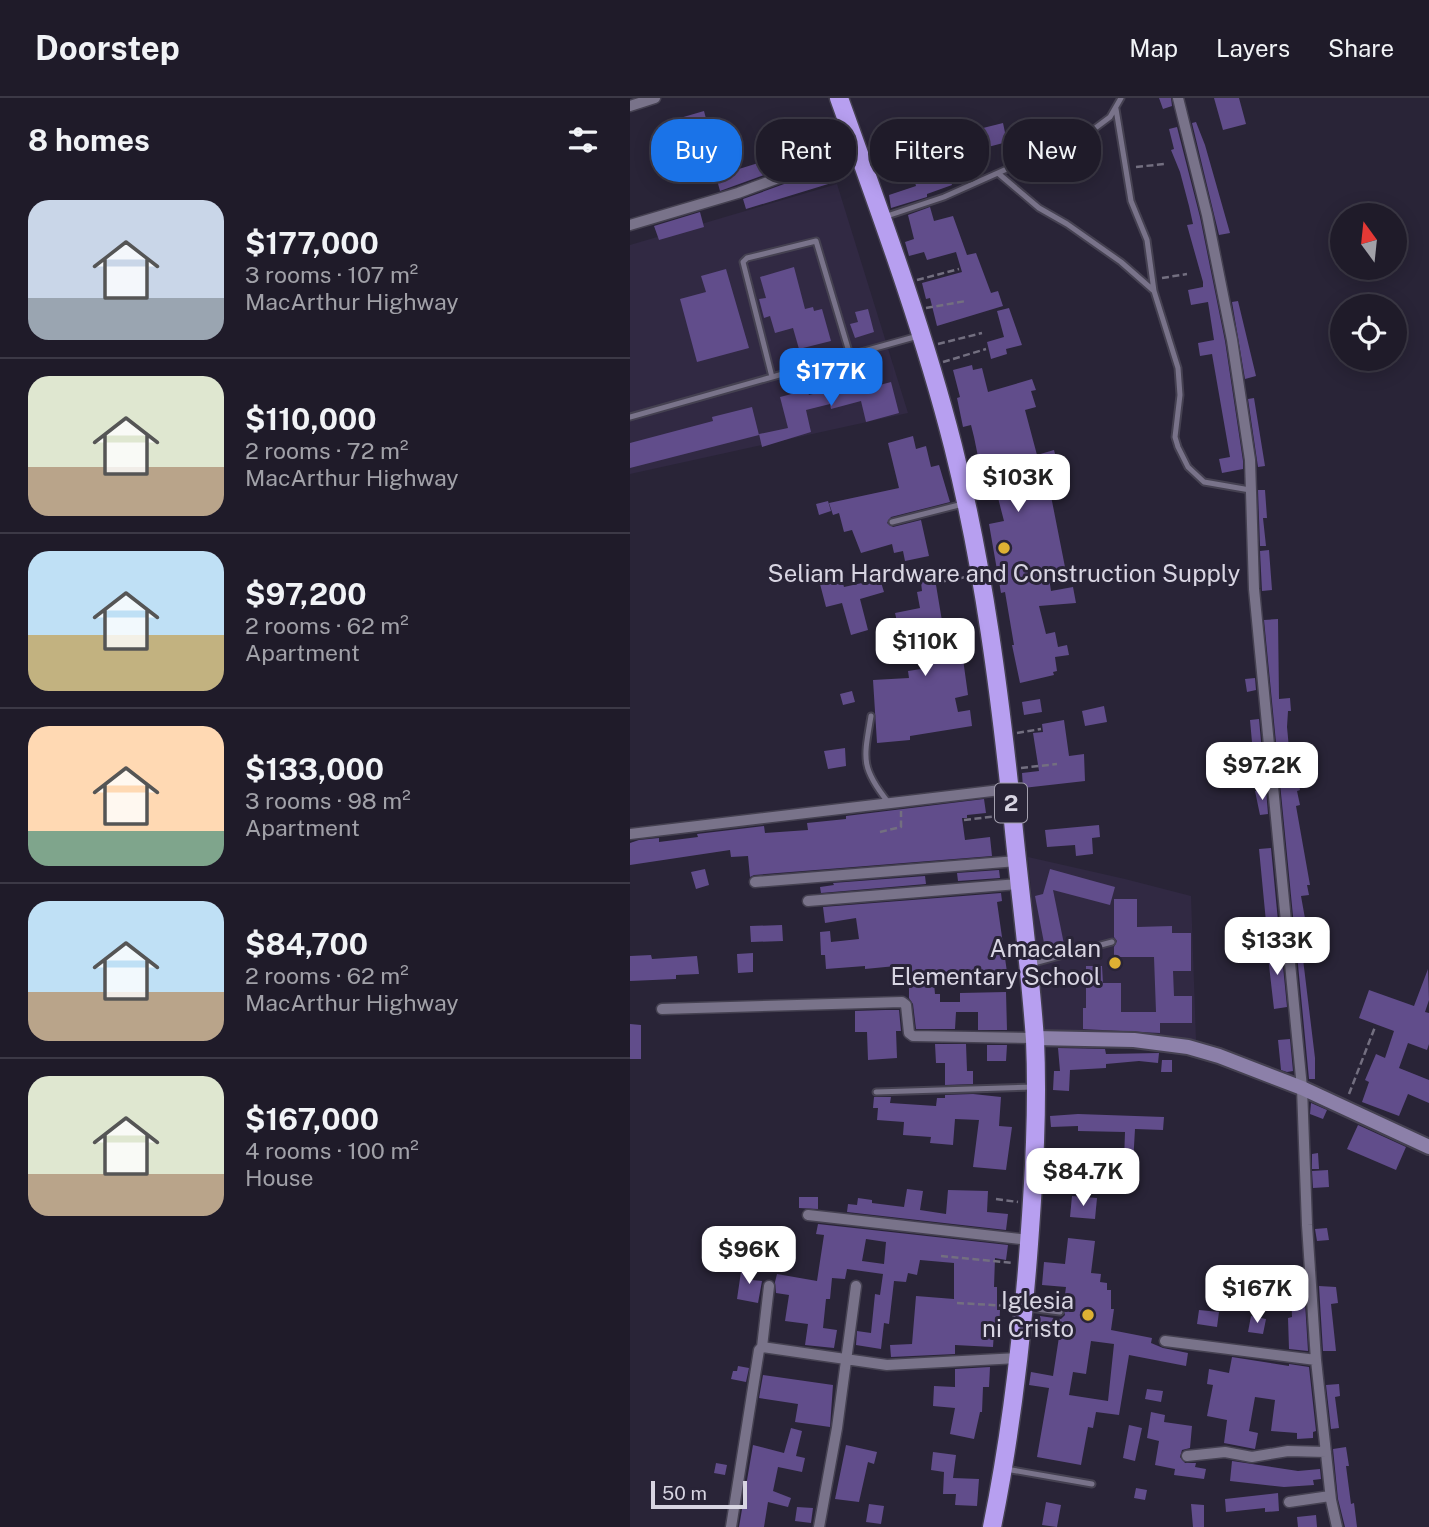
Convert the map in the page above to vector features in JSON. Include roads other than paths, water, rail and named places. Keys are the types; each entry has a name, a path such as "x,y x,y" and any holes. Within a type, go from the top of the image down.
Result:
{"highway":[{"name":"2","path":"839,98 913,311 967,503 981,575 1017,861 1035,1038 1032,1203 1019,1358 992,1527"}],"street":[{"path":"630,106 655,98"},
{"path":"1178,98 1207,215 1232,340 1250,460 1254,589 1303,1088 1307,1225 1316,1360 1330,1496 1337,1527"},
{"path":"630,225 738,193 858,149"},
{"path":"630,834 1009,789"},
{"path":"755,882 1017,861"},
{"path":"808,901 1019,884"},
{"path":"662,1009 902,1002 906,1005 910,1035 1134,1040 1188,1047 1303,1088 1429,1147"},
{"path":"808,1215 1029,1240"},
{"path":"730,1527 762,1347 769,1286"},
{"path":"819,1527 837,1428 856,1286"},
{"path":"1165,1341 1316,1360"},
{"path":"762,1347 905,1366 1019,1358"},
{"path":"1187,1456 1225,1452 1252,1457 1288,1451 1326,1452"},
{"path":"1289,1502 1330,1496"}],"lane":[{"path":"881,218 944,197 1090,132 1110,117 1121,98"},
{"path":"1116,109 1131,201 1149,248 1154,291 1178,368 1180,395 1175,437 1183,458 1203,482 1250,490"},
{"path":"999,173 1039,208 1122,262 1154,291"},
{"path":"772,377 743,262 747,258 816,241 850,355"},
{"path":"630,417 850,355 925,350"},
{"path":"892,522 967,503"},
{"path":"871,716 866,754 867,772 894,801"},
{"path":"1027,964 1112,942"},
{"path":"876,1093 1036,1087"},
{"path":"1024,1307 1060,1312"},
{"path":"1003,1469 1092,1484"}],"place":[{"name":"Seliam Hardware and Construction Supply","path":"1004,548"},
{"name":"Amacalan Elementary School","path":"1115,963"},
{"name":"Iglesia ni Cristo","path":"1088,1315"}]}
